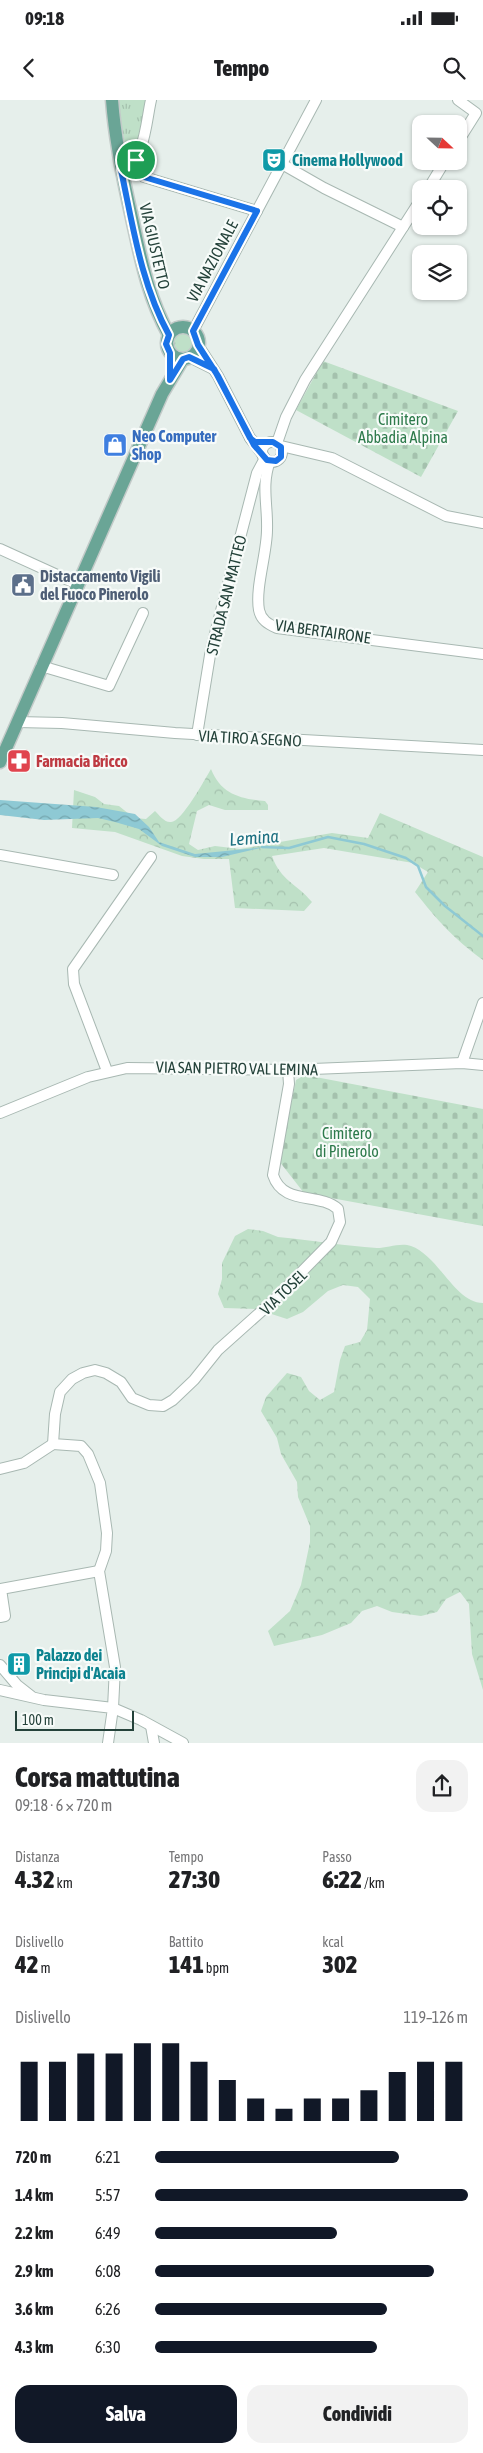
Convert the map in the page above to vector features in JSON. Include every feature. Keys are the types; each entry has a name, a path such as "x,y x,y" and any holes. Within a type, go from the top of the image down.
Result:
{"main road":[{"name":"VIA GIUSTETTO","path":"112,100 121,170 146,281 155,310 172,332"},
{"path":"0,762 77,584 170,380 198,345 193,331 187,327 172,332 166,344 170,353 170,380"},
{"path":"170,353 186,358"}],"street":[{"path":"121,170 128,168 136,160 151,100"},
{"name":"VIA NAZIONALE","path":"193,331 316,100"},
{"path":"458,100 476,113 468,126"},
{"path":"136,160 144,177 257,211"},
{"path":"282,164 324,188 403,227"},
{"path":"266,458 263,449 275,444 305,380 412,212"},
{"path":"198,345 214,369 250,438 266,458 276,461 281,457 275,444"},
{"path":"186,358 214,369"},
{"path":"250,438 255,442 275,444 332,458 446,516 483,522"},
{"name":"VIA BERTAIRONE","path":"266,458 264,493 268,530 259,607 265,622 277,628 483,654"},
{"name":"STRADA SAN MATTEO","path":"197,735 214,640 257,473 266,458"},
{"path":"0,549 77,584"},
{"path":"41,666 109,686 143,613"},
{"name":"VIA TIRO A SEGNO","path":"18,722 62,723 197,735 483,750"},
{"path":"0,855 113,875"},
{"path":"107,1071 74,984 73,969 151,857"},
{"path":"462,1063 483,1003"},
{"name":"VIA SAN PIETRO VAL LEMINA","path":"0,1113 107,1071 148,1067 288,1070 462,1063 483,1065"},
{"name":"VIA TOSEL","path":"53,1444 55,1414 60,1392 72,1379 95,1370 106,1373 121,1382 132,1398 141,1402 163,1406 194,1380 218,1350 274,1300 331,1242 340,1222 338,1209 330,1203 293,1196 275,1182 273,1175 290,1084 288,1070"},
{"path":"0,1469 24,1463 53,1444 81,1446 85,1449 100,1483 107,1533 106,1551 99,1571 115,1667 113,1708 108,1743"},
{"path":"2,1616 1,1589 99,1571"},
{"path":"0,1665 17,1685 33,1698"},
{"path":"0,1690 33,1698 97,1708 113,1708 183,1743"},
{"path":"151,1726 154,1743"}],"green space":[{"path":"119,100 147,100 136,151 127,155 119,112"},
{"path":"183,332 191,335 194,343 191,351 183,354 175,351 172,343 175,335"},
{"name":"Cimitero Abbadia Alpina","path":"323,361 458,411 421,477 296,410"},
{"path":"211,769 226,790 247,799 265,801 268,805 268,810 225,810 209,805 197,811 189,844 198,850 215,846 240,849 332,833 368,838 380,813 483,857 483,960 446,929 415,892 428,872 413,863 324,848 272,856 284,877 312,902 304,911 235,908 229,859 204,859 182,856 115,832 72,828 74,790 95,797 104,804 119,806 134,818 146,819 155,811 164,820 171,822 176,820 187,808"},
{"name":"Cimitero di Pinerolo","path":"305,1075 483,1109 483,1226 304,1193 279,1161 296,1080"},
{"path":"248,1229 263,1231 278,1237 352,1246 377,1248 398,1245 411,1246 421,1251 430,1259 455,1288 473,1301 483,1303 483,1690 472,1654 469,1604 460,1592 446,1599 437,1612 421,1616 392,1612 377,1606 362,1611 351,1623 322,1635 274,1646 268,1631 290,1611 301,1585 310,1542 310,1526 298,1497 297,1482 281,1454 277,1438 261,1411 266,1397 287,1373 301,1377 309,1391 320,1400 334,1392 340,1360 345,1346 360,1342 367,1330 370,1299 358,1287 343,1285 328,1291 303,1312 287,1319 256,1309 224,1308 218,1294 222,1279 222,1263 235,1236"}],"water":[{"path":"0,800 96,807 135,814 149,827 159,842 195,854 265,847 222,857 195,857 162,846 139,829 98,818 44,820 0,815"}],"waterway":[{"name":"Lemina","path":"262,847 289,848 328,837 364,844 406,858 418,866 426,887 445,906 483,936"}],"place":[{"name":"Cinema Hollywood","path":"274,160"},
{"name":"Neo Computer Shop","path":"115,445"},
{"name":"Distaccamento Vigili del Fuoco Pinerolo","path":"23,585"},
{"name":"Farmacia Bricco","path":"19,761"},
{"name":"Palazzo dei Principi d'Acaia","path":"19,1664"}],"route":[{"path":"136,160 128,168 121,170 146,281 155,310 169,335 166,344 170,353 170,380 183,359 189,357 214,369 218,376 254,445 267,460 276,461 281,457 281,447 273,442 262,444 255,442 250,438 218,376 214,369 198,345 197,335 193,331 257,211 144,177 136,160"}]}
